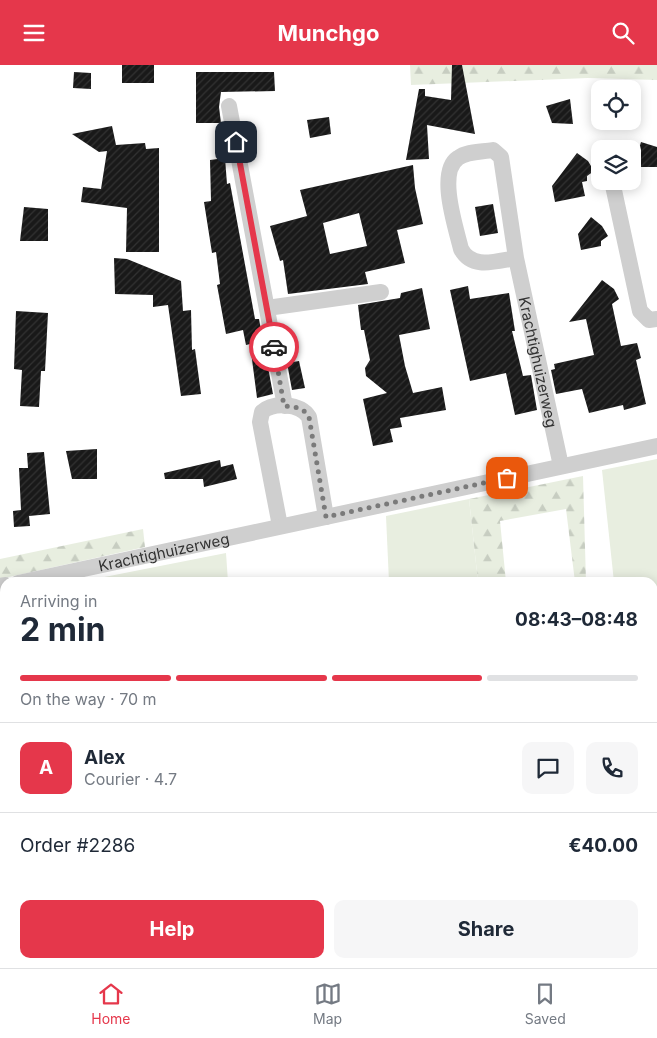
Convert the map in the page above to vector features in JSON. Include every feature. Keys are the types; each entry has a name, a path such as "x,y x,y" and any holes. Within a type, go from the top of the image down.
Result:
{"street":[{"path":"229,106 284,406"},
{"name":"Krachtighuizerweg","path":"516,258 477,263 465,257 461,249 448,191 450,171 457,158 467,154 493,150 499,154 516,258 561,466"},
{"path":"614,190 640,311 649,320 657,319"},
{"path":"267,308 381,292"},
{"path":"280,526 260,417 264,410 284,406 298,407 306,412 309,417 326,517"},
{"name":"Krachtighuizerweg","path":"46,577 657,446"}],"green space":[{"path":"410,65 657,65 657,80 588,78 411,85"},
{"path":"657,459 657,577 613,577 602,470"},
{"path":"583,476 586,577 574,577 566,509 500,521 506,577 477,577 469,499"},
{"path":"469,499 477,577 389,577 386,516"},
{"path":"143,529 145,547 9,577 0,577 0,559"},
{"path":"226,553 228,577 104,577"}],"building":[{"path":"122,65 154,65 154,83 122,83"},
{"path":"452,65 462,65 475,134 427,125 429,159 406,160 419,89 425,89 425,96 451,100"},
{"path":"74,72 91,73 91,89 73,88"},
{"path":"196,72 274,72 275,91 221,92 219,107 221,123 196,123"},
{"path":"570,99 573,124 552,123 546,106"},
{"path":"329,117 331,134 310,138 307,120"},
{"path":"112,126 116,145 145,143 146,149 159,148 159,252 126,252 127,208 81,202 83,187 101,189 107,151 99,152 72,134"},
{"path":"641,142 657,147 657,167 641,167"},
{"path":"577,153 588,161 591,166 591,173 587,176 587,181 582,182 585,196 555,202 552,186"},
{"path":"225,158 227,184 230,183 255,319 259,319 273,394 257,398 250,344 246,345 243,330 226,334 217,285 220,284 216,252 212,253 204,202 211,201 210,160"},
{"path":"413,165 415,188 423,224 397,230 405,263 365,272 368,284 288,294 283,260 280,261 270,226 307,216 300,190","holes":["359,213 367,246 330,254 323,223"]},
{"path":"493,204 498,233 480,236 475,207"},
{"path":"24,207 48,209 48,241 20,241"},
{"path":"591,217 602,226 608,236 601,241 601,246 581,250 578,234"},
{"path":"114,258 127,259 181,281 183,311 191,310 192,350 195,349 201,394 181,396 168,305 153,307 153,295 115,294"},
{"path":"602,280 614,289 619,299 612,304 621,346 637,343 641,358 636,360 646,404 624,410 623,405 589,413 582,389 556,394 551,370 555,369 554,364 594,355 586,319 569,322"},
{"path":"468,286 470,299 509,293 515,331 512,331 523,376 531,375 537,410 515,415 506,373 470,381 450,290"},
{"path":"422,288 430,329 399,335 405,366 413,393 442,387 446,410 400,418 402,427 390,429 393,442 373,446 363,399 387,393 366,376 365,368 370,360 364,330 361,330 358,305 400,298 401,293"},
{"path":"16,311 48,313 45,371 41,371 39,407 20,406 22,370 14,369"},
{"path":"299,361 305,388 292,390 287,363"},
{"path":"97,449 97,479 72,479 66,451"},
{"path":"44,452 50,514 29,516 30,526 14,527 13,511 21,510 19,468 28,468 27,453"},
{"path":"220,460 221,467 233,464 237,479 204,487 203,479 165,479 164,473"}],"way so far":[{"path":"274,347 284,406 298,407 306,412 309,417 326,517 507,478"}],"route":[{"path":"236,142 274,347"}]}
